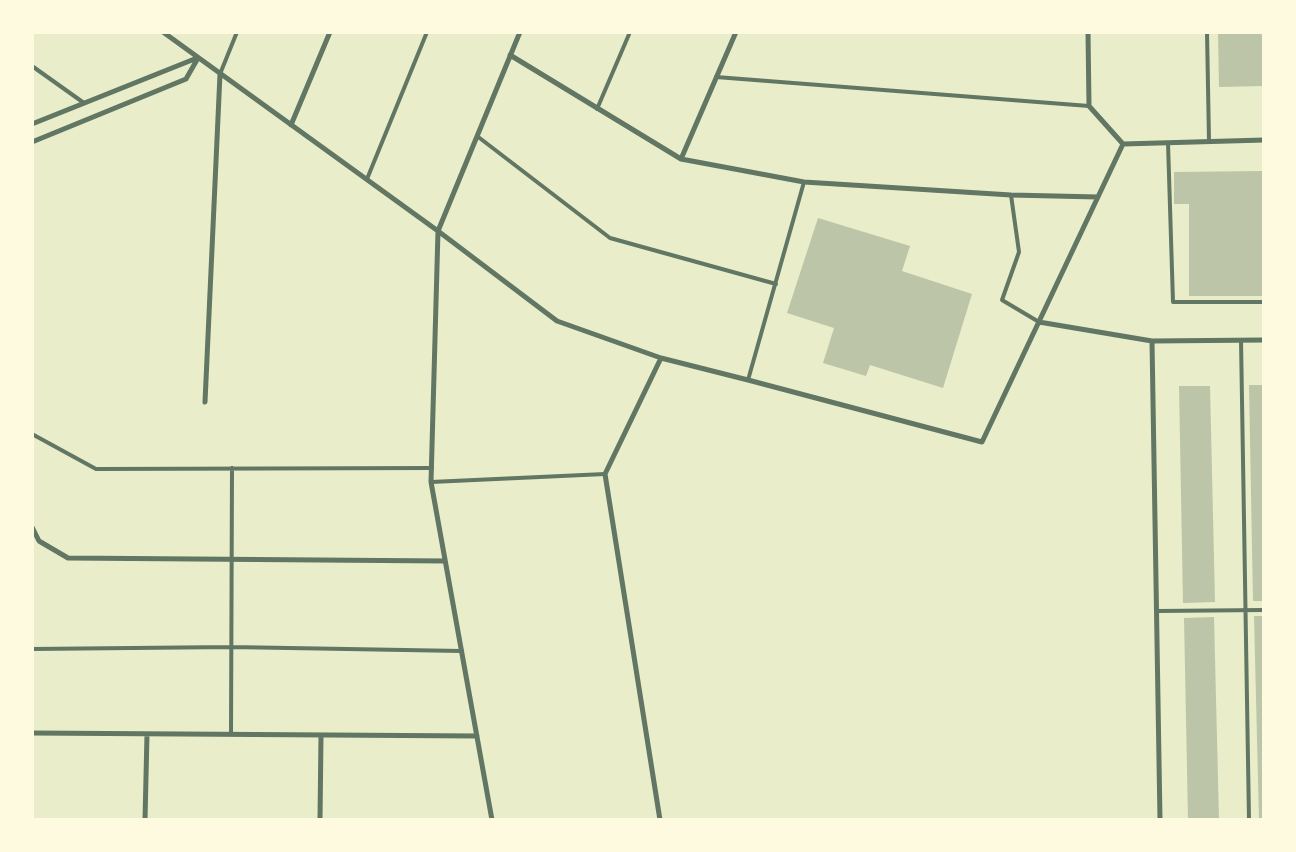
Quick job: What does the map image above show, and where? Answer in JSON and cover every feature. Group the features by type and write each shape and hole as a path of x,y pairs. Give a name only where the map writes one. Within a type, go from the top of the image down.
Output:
{"street":[{"path":"162,32 438,231 557,322 660,358 982,442 1123,144"},
{"path":"291,125 330,32"},
{"path":"492,820 431,482 438,231 520,32"},
{"path":"681,159 736,32"},
{"path":"1088,32 1089,106 1123,144 1264,140"},
{"path":"510,55 681,159 804,182 1011,195 1098,197"},
{"path":"32,124 198,58"},
{"path":"32,142 186,79 198,58"},
{"path":"205,402 220,74"},
{"path":"1039,322 1152,341 1264,340"},
{"path":"1152,341 1160,820"},
{"path":"660,358 604,474 660,820"},
{"path":"32,527 39,541 68,558 445,561"},
{"path":"32,733 477,736"},
{"path":"145,820 148,734"},
{"path":"320,820 321,735"}],"lane":[{"path":"220,74 237,32"},
{"path":"366,179 427,32"},
{"path":"597,109 630,32"},
{"path":"1207,32 1209,141"},
{"path":"32,66 84,103"},
{"path":"716,77 1089,106"},
{"path":"477,136 610,238 776,284"},
{"path":"1168,143 1173,302 1264,302"},
{"path":"748,380 804,182"},
{"path":"1011,195 1019,252 1002,300 1039,322"},
{"path":"1241,340 1249,820"},
{"path":"32,434 96,469 432,468"},
{"path":"231,734 232,468"},
{"path":"431,482 604,474"},
{"path":"1157,612 1264,610"},
{"path":"32,649 231,647 462,651"}],"building":[{"path":"1218,32 1264,32 1264,86 1219,87"},
{"path":"1264,171 1264,296 1189,296 1189,204 1174,204 1174,172"},
{"path":"818,218 910,246 902,271 972,294 943,388 870,365 866,376 823,363 834,328 787,313"},
{"path":"1249,385 1264,385 1264,601 1253,601"},
{"path":"1179,386 1210,386 1215,602 1183,603"},
{"path":"1254,616 1264,616 1264,820 1259,820"},
{"path":"1214,617 1219,820 1188,820 1184,618"}]}
